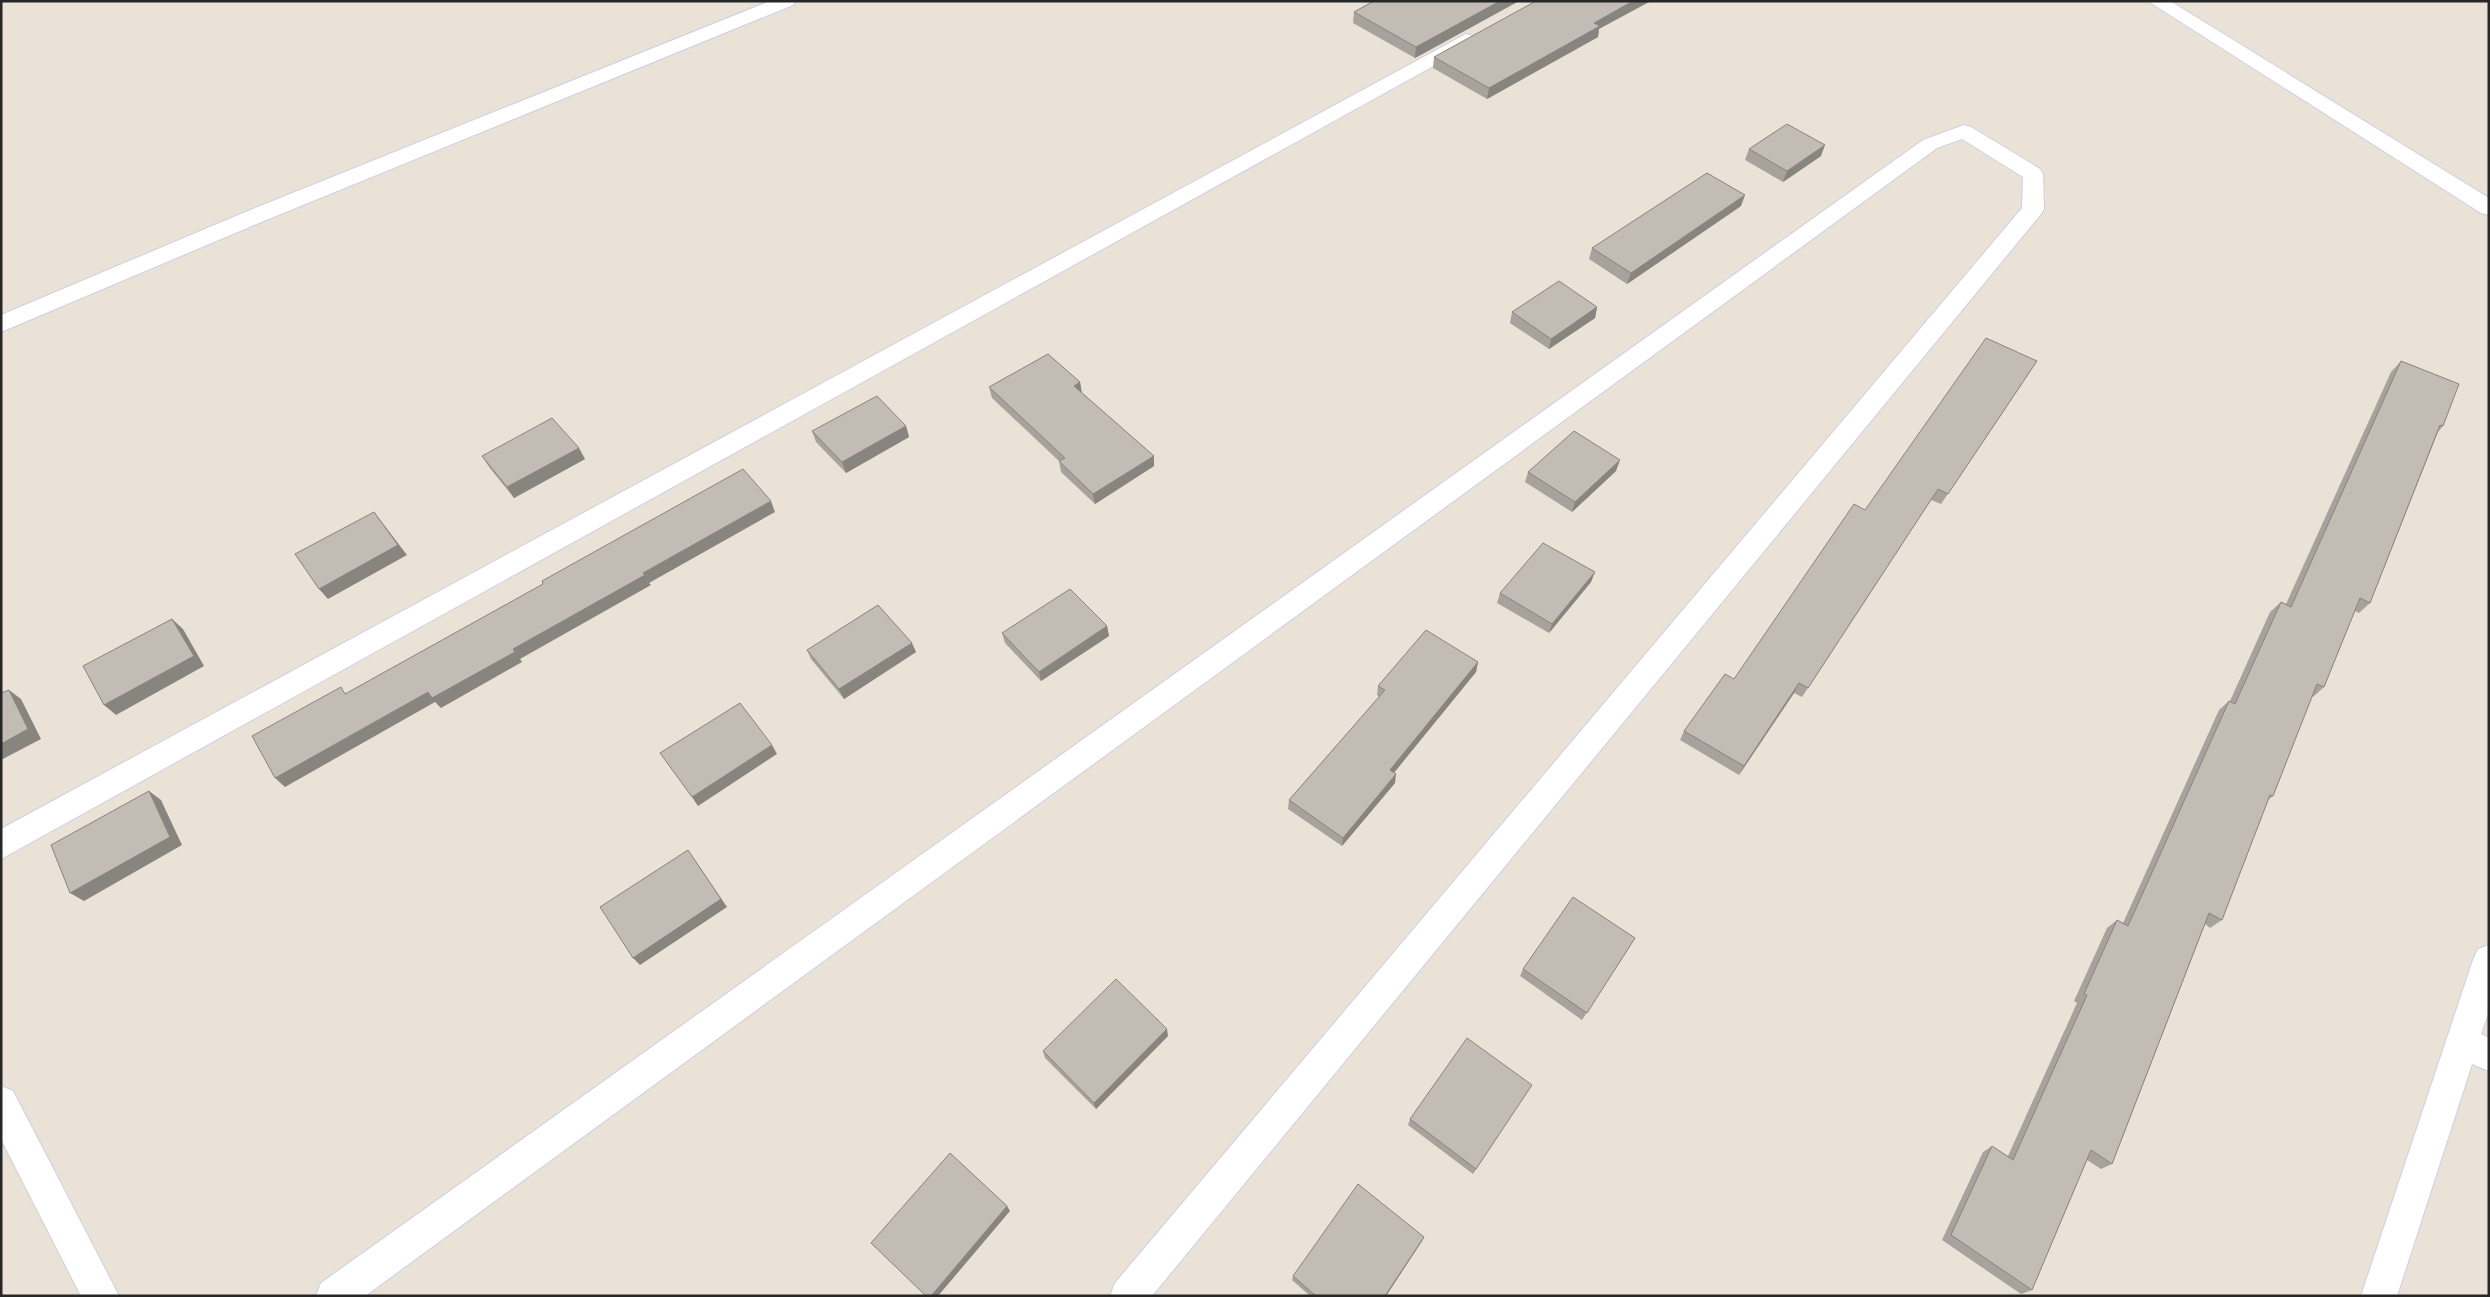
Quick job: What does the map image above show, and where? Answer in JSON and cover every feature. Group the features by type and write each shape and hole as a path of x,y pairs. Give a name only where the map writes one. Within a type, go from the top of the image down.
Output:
{"street":[{"path":"1,324 251,218 616,72 787,1"},
{"path":"2157,1 2489,208"},
{"path":"1,845 1485,30"},
{"path":"334,1296 1930,144 1964,131 2032,174 2033,209 1128,1296"},
{"path":"2379,1296 2476,1049 2489,960"},
{"path":"1,1103 101,1296"}],"building":[{"path":"1374,1 1500,1 1416,47 1354,12"},
{"path":"1536,1 1633,1 1594,23 1600,26 1489,88 1434,57"},
{"path":"1787,124 1825,145 1787,171 1749,149"},
{"path":"1707,173 1745,195 1631,273 1592,248"},
{"path":"1559,281 1597,307 1551,339 1512,312"},
{"path":"1986,338 2037,361 1948,494 1938,489 1808,688 1799,683 1744,766 1684,731 1725,674 1734,679 1854,504 1865,510"},
{"path":"1048,354 1080,382 1074,386 1154,456 1093,494 1059,461 1065,458 989,387"},
{"path":"2401,361 2459,384 2443,426 2440,425 2370,603 2360,598 2324,687 2317,684 2273,796 2270,795 2222,920 2209,913 2112,1164 2091,1150 2032,1290 1951,1235 1992,1146 2013,1160 2087,995 2084,994 2117,920 2128,926 2229,701 2235,704 2281,602 2291,607"},
{"path":"877,396 906,426 842,462 812,431"},
{"path":"552,418 579,448 507,487 482,456"},
{"path":"1574,431 1620,460 1575,502 1528,472"},
{"path":"743,469 771,501 513,649 515,652 432,698 428,692 275,778 252,736 341,687 345,694 543,584 542,581"},
{"path":"374,512 398,545 319,589 295,554"},
{"path":"1543,543 1595,572 1552,624 1500,593"},
{"path":"1070,589 1107,626 1039,672 1002,633"},
{"path":"878,605 912,643 839,689 807,650"},
{"path":"172,619 194,656 104,705 83,666"},
{"path":"1426,630 1478,662 1390,770 1396,774 1343,838 1289,800 1385,690 1378,686"},
{"path":"9,690 28,729 1,744 1,693"},
{"path":"740,703 772,745 692,797 660,753"},
{"path":"149,791 170,837 70,893 51,845"},
{"path":"688,850 721,899 633,958 600,907"},
{"path":"1573,897 1635,938 1587,1013 1523,969"},
{"path":"1116,979 1167,1029 1094,1103 1043,1051"},
{"path":"1467,1038 1532,1085 1476,1169 1410,1119"},
{"path":"950,1153 1007,1206 931,1296 926,1296 871,1243"},
{"path":"1358,1184 1424,1237 1385,1296 1316,1296 1293,1276"}]}
